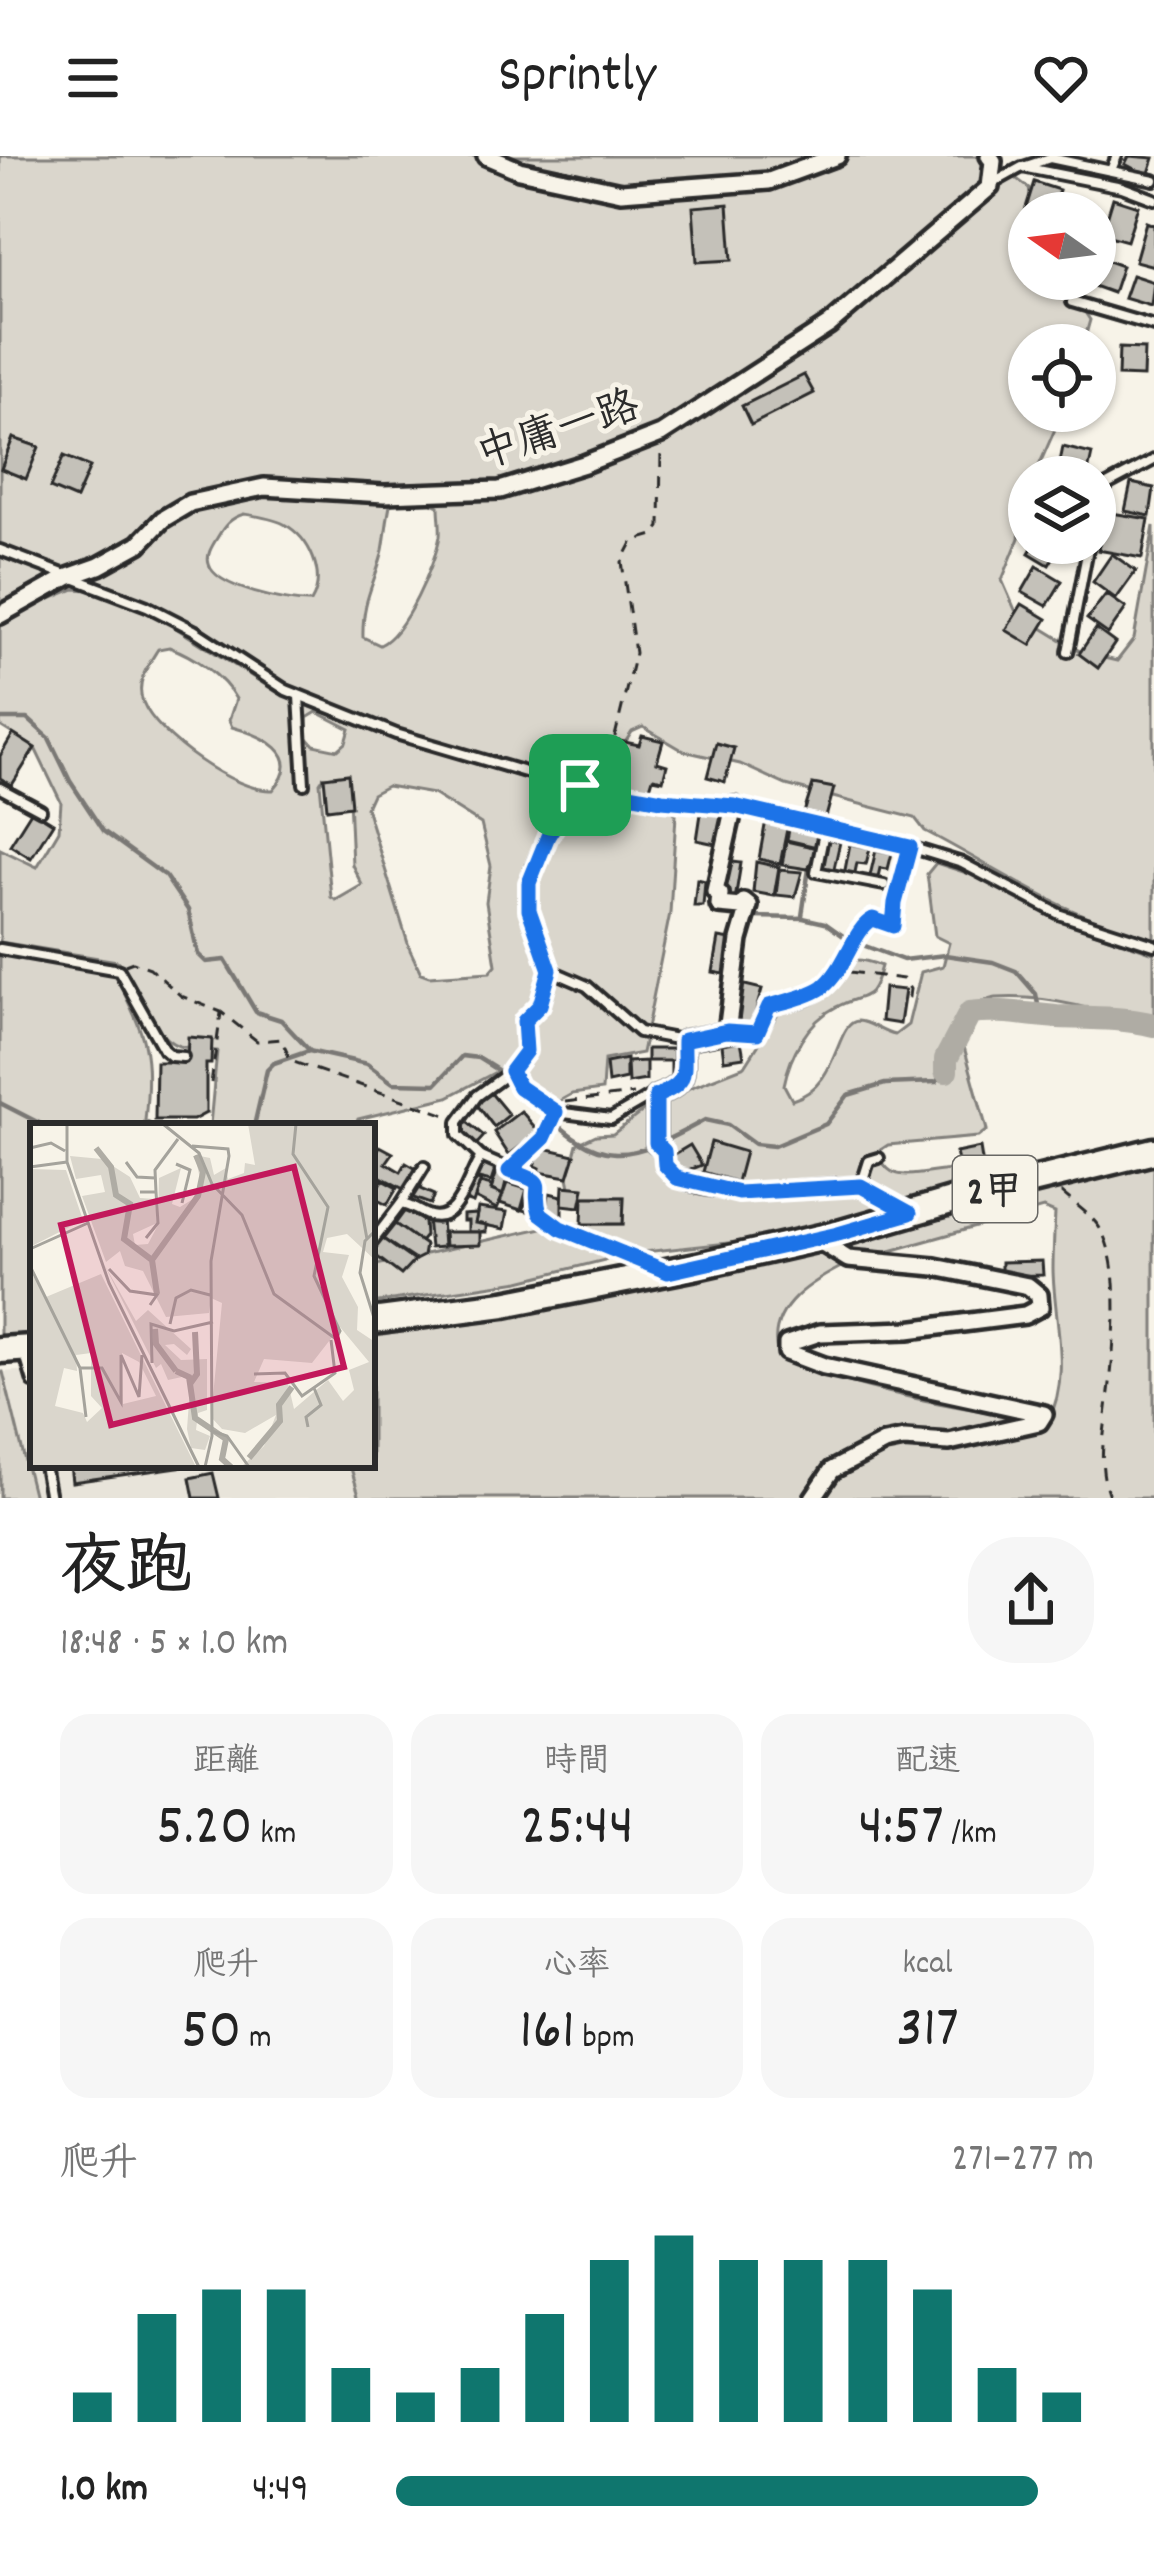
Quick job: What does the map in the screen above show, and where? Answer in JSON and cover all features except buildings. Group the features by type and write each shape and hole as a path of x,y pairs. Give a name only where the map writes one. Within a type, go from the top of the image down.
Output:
{"main road":[{"name":"2甲","path":"375,1321 504,1304 668,1272 1154,1151"}],"street":[{"path":"485,156 519,170 621,192 769,181 837,156"},
{"path":"990,188 991,159"},
{"name":"中庸一路","path":"0,615 139,544 164,519 190,503 264,487 447,494 500,490 661,434 829,325 990,188"},
{"path":"660,1147 656,1096 678,1088 683,1080 684,1040 727,1031 739,940 749,906 744,902 741,907 719,905 720,894 715,892 734,806"},
{"path":"813,1498 832,1470 884,1443 904,1439 949,1442 1039,1422 1044,1414 824,1366 787,1352 792,1340 805,1336 908,1330 1025,1315 1040,1307 1039,1295 1028,1286 935,1267 848,1259 827,1236"}],"lane":[{"path":"1112,170 1117,156"},
{"path":"990,188 1001,175 1051,157 1154,180"},
{"path":"1022,167 1122,187 1154,199"},
{"path":"1072,302 1154,326"},
{"path":"1116,480 1154,460"},
{"path":"0,550 146,606 299,695 396,734 559,782 662,800 734,806 910,847 962,862 1061,915 1154,945"},
{"path":"1068,652 1085,564"},
{"path":"299,695 304,784"},
{"path":"580,785 548,836 529,883 529,910 550,970 587,986 638,1032 684,1040"},
{"path":"0,788 41,809"},
{"path":"825,827 816,872 884,885"},
{"path":"0,949 119,970 164,1050 183,1057"},
{"path":"727,1031 757,1033 769,1006 821,988 845,964"},
{"path":"540,1213 536,1180 482,1157 458,1135 458,1122 477,1096 511,1071 519,1087 554,1116 611,1119 654,1094 678,1088"},
{"path":"660,1147 665,1165 677,1178 739,1193 861,1186 910,1213"},
{"path":"400,1204 429,1216 450,1213 482,1157"},
{"path":"861,1186 869,1161 879,1158"},
{"path":"375,1238 424,1167"},
{"path":"560,1228 668,1272"},
{"path":"45,1468 50,1498"}],"path":[{"path":"602,788 634,652 622,562 633,542 655,535 660,527 661,434"},
{"path":"908,1004 908,982 858,971 842,973 868,920 893,926 910,847"},
{"path":"119,970 133,962 141,964 181,996 221,1012 257,1041 281,1039 290,1058 442,1110 458,1122"},
{"path":"511,1071 526,1051 524,1021 540,1005 550,970"},
{"path":"212,1083 221,1012"},
{"path":"586,1099 654,1094"},
{"path":"509,1171 544,1138 554,1116"},
{"path":"1058,1190 1099,1225 1113,1266 1101,1443 1102,1478 1110,1498"}],"shaded area":[{"path":"0,156 986,156 1030,192 1008,192 1008,300 1077,300 1090,320 1089,324 1008,324 1008,432 1054,432 1043,456 1008,456 1008,564 1002,580 1016,612 1083,653 1117,661 1134,639 1154,526 1154,938 1091,918 1036,892 925,831 915,818 786,785 740,764 684,751 643,727 632,732 598,783 560,778 398,730 288,687 162,611 84,576 0,610","holes":["391,501 428,501 439,506 440,536 432,563 409,613 380,645 363,637 363,623","244,514 293,530 308,548 317,580 311,602 254,592 214,573 209,554 228,523"]},
{"path":"74,589 90,590 146,609 278,693 388,737 550,786 672,809 676,815 670,913 642,1053 604,1060 602,1090 572,1094 554,1104 523,1090 521,1071 505,1067 448,1097 356,1123 210,1123 217,1051 168,1040 117,961 0,942 0,849 37,867 59,830 61,802 35,748 0,726 0,620","holes":["169,647 216,675 230,691 236,699 229,720 232,727 267,741 283,756 282,777 273,790 239,782 199,760 151,716 143,702 144,674 158,649","317,712 350,729 338,750 314,745 307,737 307,718","348,775 352,865 362,885 336,900 331,897 320,783 324,777","387,786 433,794 481,824 491,866 486,902 496,965 490,972 421,973 366,807 372,794"]},
{"path":"936,863 985,879 1051,917 1154,953 1154,1030 1096,1010 1016,997 992,999 961,1013 961,1036 987,1130 978,1137 888,1145 879,1151 883,1163 899,1174 956,1170 959,1185 892,1210 747,1241 625,1254 558,1225 623,1224 624,1197 583,1197 583,1188 570,1187 577,1144 613,1134 656,1101 745,1066 780,1011 815,1003 851,961 881,966 874,986 866,995 826,1013 808,1030 784,1085 792,1100 819,1082 851,1024 863,1022 895,1035 908,1025 921,972 943,966 949,943 935,936 927,874"},
{"path":"0,954 115,974 144,1044 145,1121 149,1123 30,1123 30,1341 0,1342"},
{"path":"1154,1165 1154,1498 360,1498 351,1468 375,1468 375,1336 639,1289 1090,1176","holes":["1043,1208 1055,1213 1053,1270 1060,1367 1048,1421 872,1388 778,1355 776,1338 786,1309 809,1286 851,1262"]},
{"path":"546,1227 603,1253 605,1260 520,1281 375,1303 375,1265"},
{"path":"30,1370 30,1468 351,1468 360,1498 34,1498 3,1372"},
{"path":"3,1372 34,1498 0,1498"}],"waterway":[{"path":"0,719 28,719 49,738 103,831 165,876 188,910 198,954 206,962 225,960 256,1012 281,1020 309,1050"},
{"path":"802,916 809,868"},
{"path":"717,914 741,916"},
{"path":"752,917 825,923 849,940 903,960 945,955 993,962 1016,971 1036,994 1040,1015"},
{"path":"946,1071 946,1059 970,1013 1106,1018 1154,1025"},
{"path":"255,1123 267,1070 309,1051 367,1064 393,1083 436,1084 462,1056 478,1058 515,1081"},
{"path":"535,1102 558,1125 597,1150 635,1151 705,1120 728,1125 754,1144 774,1146 826,1124 848,1095 885,1084 936,1082 946,1071"},
{"path":"0,1103 39,1123"}],"route":[{"path":"580,785 662,800 734,806 910,847 893,926 873,919 863,924 845,964 821,988 769,1006 757,1033 727,1031 684,1040 683,1080 678,1088 656,1096 655,1137 664,1151 665,1165 677,1178 699,1186 739,1193 861,1186 910,1213 668,1272 560,1228 537,1210 540,1186 536,1180 509,1171 544,1138 556,1112 519,1087 511,1071 526,1051 524,1021 540,1005 550,970 527,898 536,860 580,785"}]}
